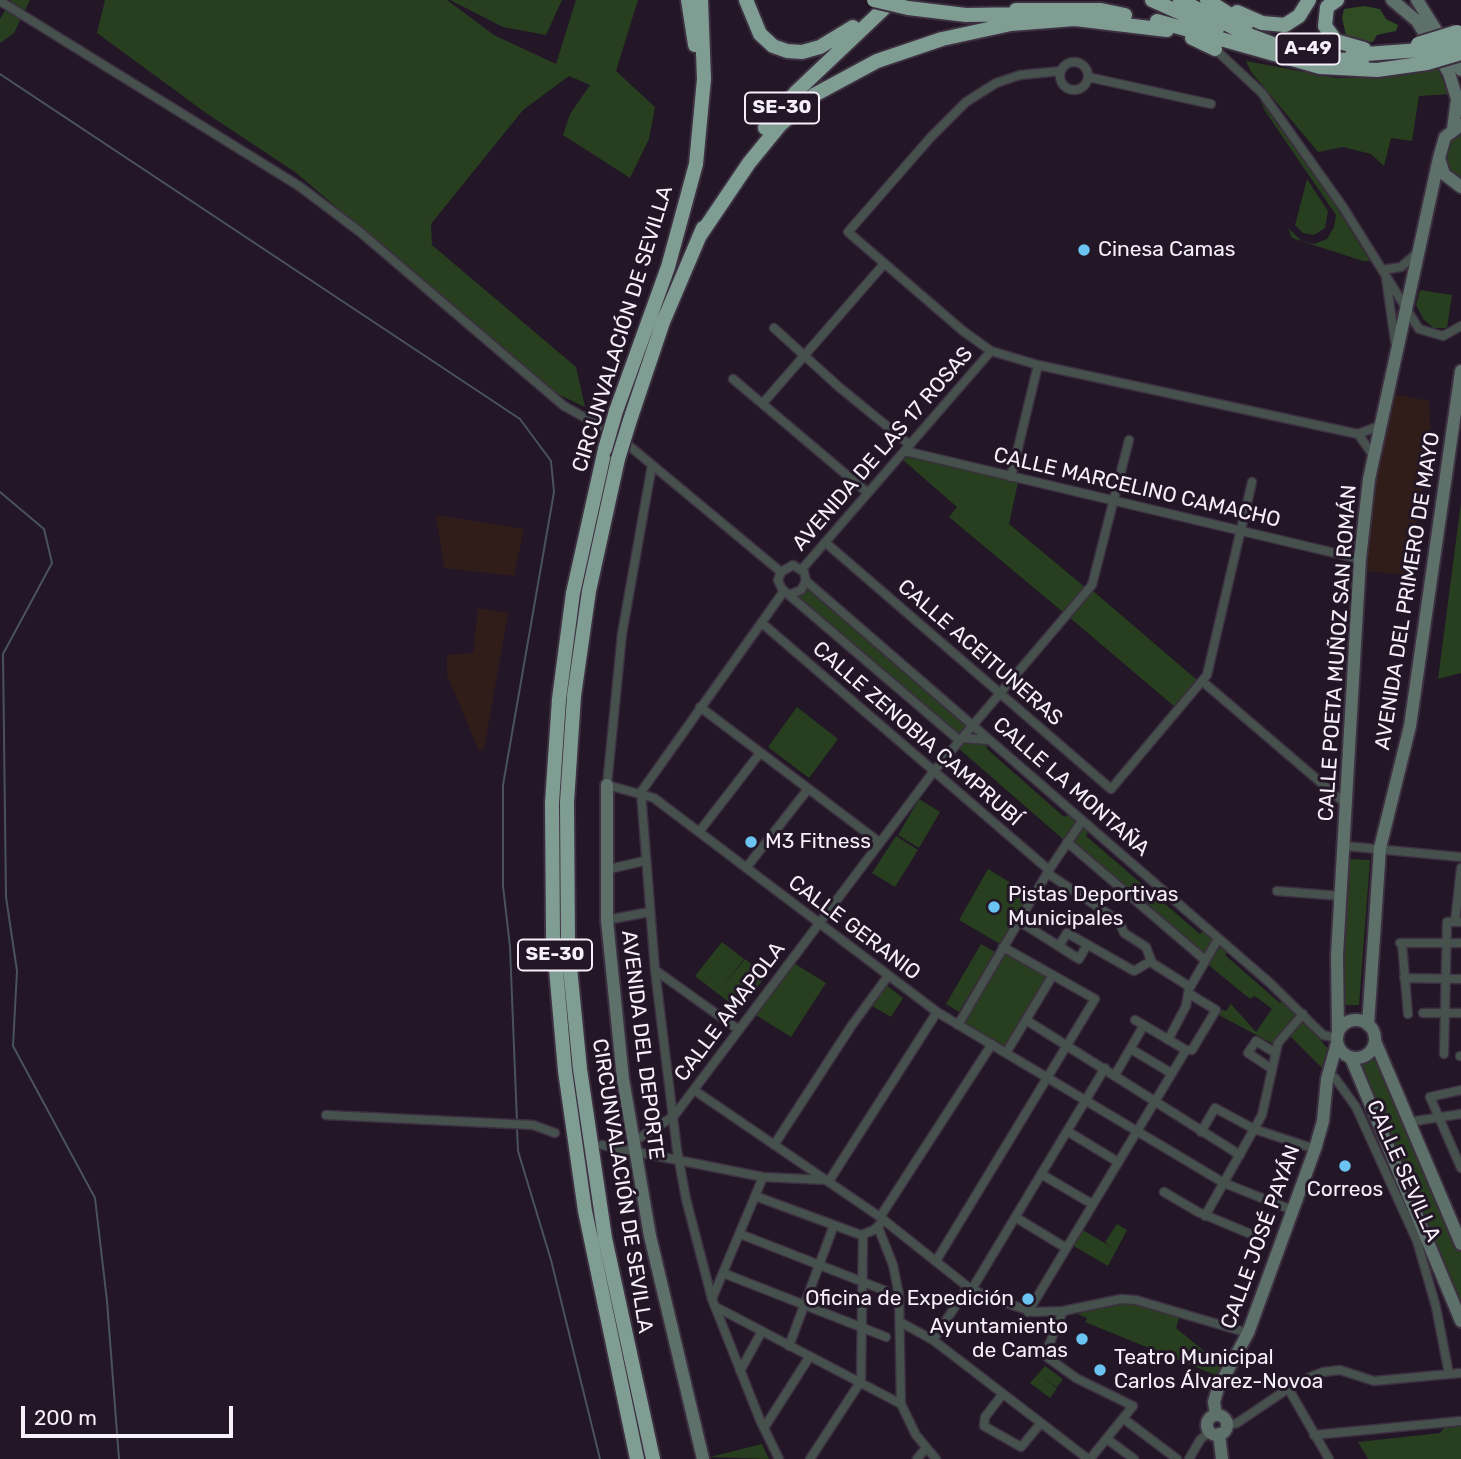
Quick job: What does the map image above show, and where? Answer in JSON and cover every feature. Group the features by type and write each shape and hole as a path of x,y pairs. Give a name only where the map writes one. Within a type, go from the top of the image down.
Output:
{"highway":[{"path":"688,0 698,79 688,199"},
{"name":"CIRCUNVALACIÓN DE SEVILLA","path":"637,1459 585,1211 565,1071 553,936 552,803 559,699 576,581 605,449 668,267 688,199 703,109 701,0"},
{"path":"668,267 688,220 704,148 710,72 706,0"},
{"path":"746,0 752,19 767,41 779,48 802,52 838,38 885,0"},
{"name":"A-49","path":"874,0 907,2 966,15 1067,13 1136,17 1320,67 1377,70 1460,35"},
{"name":"CIRCUNVALACIÓN DE SEVILLA","path":"653,1459 605,1238 580,1069 568,947 567,815 574,696 589,591 629,420 663,322 718,198 766,127 796,92 892,0"},
{"path":"1152,0 1233,36 1320,67"},
{"path":"1180,0 1244,33 1302,53 1358,61 1422,53"},
{"path":"1209,0 1262,23 1285,25 1300,16 1309,0"},
{"name":"A-49","path":"1209,0 1266,35 1311,50 1360,56 1461,53"},
{"path":"1337,0 1327,7 1323,19 1336,41 1361,49 1422,53"},
{"path":"848,42 907,2 962,8 1101,10 1136,17"},
{"path":"1067,13 1118,18 1167,30 1215,49"},
{"path":"699,237 749,163 780,125 814,95 877,61 956,35 1011,24 1075,19 1130,23 1167,30"}],"main road":[{"path":"1392,0 1417,21 1449,73 1457,99 1457,127"},
{"path":"1417,0 1461,69"},
{"name":"CALLE POETA MUÑOZ SAN ROMÁN","path":"1337,1037 1336,993 1360,559 1373,455 1442,141 1457,127"},
{"path":"1439,158 1444,174 1461,187"},
{"name":"AVENIDA DEL PRIMERO DE MAYO","path":"1368,1025 1380,848 1410,726 1461,371"},
{"name":"AVENIDA DEL DEPORTE","path":"607,785 607,920 616,1021 634,1148 656,1263 704,1459"},
{"path":"1461,1244 1368,1025 1351,1021 1337,1037 1348,1056 1461,1321"},
{"name":"CALLE JOSÉ PAYÁN","path":"1219,1430 1224,1418 1216,1416 1214,1402 1218,1388 1248,1333 1315,1149 1337,1037"},
{"path":"1329,1070 1348,1056 1364,1057 1375,1041"},
{"path":"1219,1430 1222,1459"}],"street":[{"path":"0,1 299,186 360,232 564,406 599,424 666,475 780,572"},
{"path":"1215,49 1262,93 1339,201 1419,329 1443,336 1461,326"},
{"path":"1075,62 1083,65 1088,77 1081,87 1073,89 1062,83 1061,71 1066,64 1075,62"},
{"path":"1061,71 1020,75 996,83 967,102 931,137 848,232 991,351 1038,365 1358,434 1379,426"},
{"path":"1088,77 1211,104"},
{"path":"1384,273 1401,267 1418,251"},
{"path":"763,403 884,264"},
{"path":"1384,273 1394,318 1396,353"},
{"name":"CALLE MARCELINO CAMACHO","path":"774,328 908,448 1011,477 1360,559"},
{"name":"AVENIDA DE LAS 17 ROSAS","path":"802,569 991,351"},
{"path":"1011,477 1038,365"},
{"path":"733,379 868,494"},
{"path":"1358,434 1373,455"},
{"name":"CALLE AMAPOLA","path":"634,1148 674,1116 934,771 1094,583 1129,440"},
{"name":"AVENIDA DEL DEPORTE","path":"607,785 622,634 652,465"},
{"path":"1252,482 1209,668 1202,681 1347,805"},
{"name":"CALLE ACEITUNERAS","path":"826,543 1111,789 1202,681"},
{"path":"779,1459 740,1371 714,1303 679,1163 649,912 641,792 700,707 788,592 801,590 806,582 802,569 793,565 780,572"},
{"path":"780,572 779,584 961,740 992,741"},
{"name":"CALLE LA MONTAÑA","path":"806,582 974,725 1303,1014 1323,1035 1337,1037"},
{"name":"CALLE ZENOBIA CAMPRUBÍ","path":"763,624 1048,871 1119,921 1124,933 1146,947 1151,961 1216,1010 1192,1050 1186,1050"},
{"path":"700,707 879,842"},
{"path":"699,832 760,753"},
{"name":"CALLE GERANIO","path":"607,785 641,792 654,798 937,1012 1224,1183 1292,1210"},
{"path":"746,869 808,789"},
{"path":"958,1025 1048,871 1082,821"},
{"path":"1067,842 1205,960"},
{"path":"1345,846 1461,857"},
{"path":"605,870 644,861"},
{"path":"1444,1054 1446,943 1454,922 1461,868"},
{"path":"1277,891 1341,896"},
{"path":"607,920 649,912"},
{"path":"1019,920 1079,958 1087,945"},
{"path":"1059,946 1067,933 1134,971 1151,961"},
{"path":"1168,1040 1184,1009 1189,990 1218,939"},
{"path":"1408,1014 1401,943 1461,943"},
{"path":"936,1261 1095,999 1003,947"},
{"path":"655,970 739,1030"},
{"path":"1006,1053 1053,975"},
{"path":"774,1145 852,1025 888,976"},
{"path":"1404,978 1461,979"},
{"path":"827,1180 937,1012"},
{"path":"1423,1013 1461,1013"},
{"path":"1205,1216 1266,1103 1274,1052 1303,1014"},
{"path":"1026,1020 1240,1155"},
{"path":"1028,1312 1186,1050 1135,1020"},
{"path":"1115,1075 1144,1025"},
{"path":"1272,1069 1248,1053 1256,1041 1274,1052"},
{"path":"863,1236 878,1227 992,1045"},
{"path":"1131,1049 1171,1073"},
{"path":"933,1340 1015,1217 1105,1068"},
{"name":"CALLE SEVILLA","path":"1329,1070 1356,1107 1418,1241 1436,1307 1449,1374"},
{"path":"694,1090 882,1218 970,1288 1028,1312 1063,1311 1129,1299 1248,1333"},
{"path":"1461,1090 1430,1097 1461,1168"},
{"path":"1201,1132 1215,1108 1254,1129 1315,1149"},
{"path":"1409,1122 1461,1114"},
{"path":"326,1115 533,1125 555,1133"},
{"path":"1067,1131 1118,1162"},
{"path":"602,1145 634,1148 679,1163 763,1177 827,1180"},
{"path":"805,1179 810,1168"},
{"path":"1041,1174 1092,1204"},
{"path":"714,1303 723,1273 763,1177"},
{"path":"1164,1192 1205,1216 1253,1235"},
{"path":"755,1196 863,1236"},
{"path":"1015,1217 1066,1248"},
{"path":"789,1346 834,1225"},
{"path":"878,1227 896,1277 900,1322 901,1404 925,1448 936,1459"},
{"path":"740,1234 886,1291"},
{"path":"823,1459 812,1456 861,1381 863,1236"},
{"path":"723,1273 886,1337"},
{"path":"714,1303 762,1332 901,1404"},
{"path":"900,1322 933,1340 1089,1459 1124,1419 1132,1408 1132,1403 1076,1378 1047,1357 1046,1352 1063,1311"},
{"path":"740,1371 762,1332"},
{"path":"764,1428 810,1356"},
{"path":"1189,1459 1200,1440 1237,1423 1288,1388 1316,1374 1332,1370 1374,1381 1461,1373"},
{"path":"1288,1388 1329,1459"},
{"path":"1002,1395 985,1417 984,1426 1021,1447 1041,1423"},
{"path":"1124,1419 1177,1459"},
{"path":"1314,1435 1461,1421"},
{"path":"1107,1439 1134,1459"},
{"path":"917,1459 925,1448"}],"shaded area":[{"path":"1393,394 1429,401 1431,437 1408,575 1365,571 1372,493"},
{"path":"436,515 524,529 514,576 444,568"},
{"path":"478,608 508,613 484,750 479,751 447,675 447,655 473,653"}],"green space":[{"path":"11,0 30,0 14,33 0,43 0,19"},
{"path":"105,0 447,0 494,35 556,64 576,0 638,0 616,71 655,107 649,139 630,178 563,135 570,114 590,85 569,76 523,110 431,224 432,245 576,367 585,407 555,393 295,172 206,113 97,33"},
{"path":"450,0 562,0 546,35 503,27"},
{"path":"1364,6 1380,9 1386,19 1398,25 1396,31 1377,35 1373,42 1347,40 1342,18 1344,9"},
{"path":"1246,61 1336,78 1374,78 1437,68 1450,94 1419,96 1412,141 1391,138 1384,166 1371,154 1343,147 1318,152 1251,72"},
{"path":"1260,100 1333,201 1370,261 1363,261 1292,238 1288,228 1302,241 1314,244 1327,239 1334,227 1336,215"},
{"path":"1461,131 1461,182 1445,166 1446,145"},
{"path":"1307,179 1328,211 1325,228 1314,235 1303,233 1295,225"},
{"path":"1420,290 1452,295 1447,328 1434,328 1424,320 1416,305"},
{"path":"908,456 1018,482 1009,524 1086,588 1064,613 949,517 957,507 903,460"},
{"path":"1461,502 1461,673 1438,679"},
{"path":"809,586 971,725 959,738 796,597 804,594"},
{"path":"1092,590 1197,680 1175,707 1069,617"},
{"path":"797,707 838,739 809,778 768,747"},
{"path":"976,740 989,744 986,748 1064,817 1069,814 1078,823 1065,841 957,747 961,742"},
{"path":"919,799 940,812 919,848 898,835"},
{"path":"1082,826 1089,830 1086,836 1200,934 1204,930 1214,939 1205,958 1068,842"},
{"path":"896,836 918,850 895,887 872,873"},
{"path":"1350,859 1370,860 1359,1005 1341,1005"},
{"name":"Pistas Deportivas Municipales","path":"988,869 1029,894 1000,944 959,920"},
{"path":"722,942 744,959 719,991 745,959 766,976 739,1010 695,976"},
{"path":"981,944 995,952 959,1012 946,1004"},
{"path":"1223,946 1228,951 1225,955 1280,1003 1284,999 1297,1014 1275,1045 1217,1014 1220,1009 1226,1011 1231,1004 1256,1032 1272,1009 1255,996 1250,999 1206,963 1218,947"},
{"path":"1006,952 1047,977 1005,1048 964,1023"},
{"path":"792,962 826,983 791,1037 754,1014"},
{"path":"886,985 903,998 891,1017 872,1006"},
{"path":"1303,1019 1327,1048 1325,1071 1289,1035"},
{"path":"1376,1058 1461,1252 1461,1306 1357,1065"},
{"path":"1117,1224 1127,1230 1108,1266 1072,1245 1081,1229 1113,1248 1105,1242"},
{"path":"1113,1303 1135,1303 1180,1315 1176,1328 1225,1368 1220,1377 1085,1322 1087,1318 1077,1314"},
{"path":"1045,1366 1063,1379 1057,1387 1042,1377 1057,1388 1050,1398 1030,1383"},
{"path":"1461,1426 1461,1459 1368,1459 1358,1442 1440,1433 1444,1428"},
{"path":"762,1444 769,1459 710,1457"}],"waterway":[{"path":"0,74 520,419 551,461 554,492 503,785 503,886 510,947 517,1122"},
{"path":"0,492 44,529 52,563 3,654 6,897 17,971 13,1046 95,1198 107,1301 119,1459"},
{"path":"517,1128 518,1151 551,1260 600,1459"}],"place":[{"name":"Cinesa Camas","path":"1084,250"},
{"name":"M3 Fitness","path":"751,842"},
{"name":"Pistas Deportivas Municipales","path":"994,907"},
{"name":"Correos","path":"1345,1166"},
{"name":"Oficina de Expedición","path":"1028,1299"},
{"name":"Ayuntamiento de Camas","path":"1082,1339"},
{"name":"Teatro Municipal Carlos Álvarez-Novoa","path":"1100,1370"}]}
